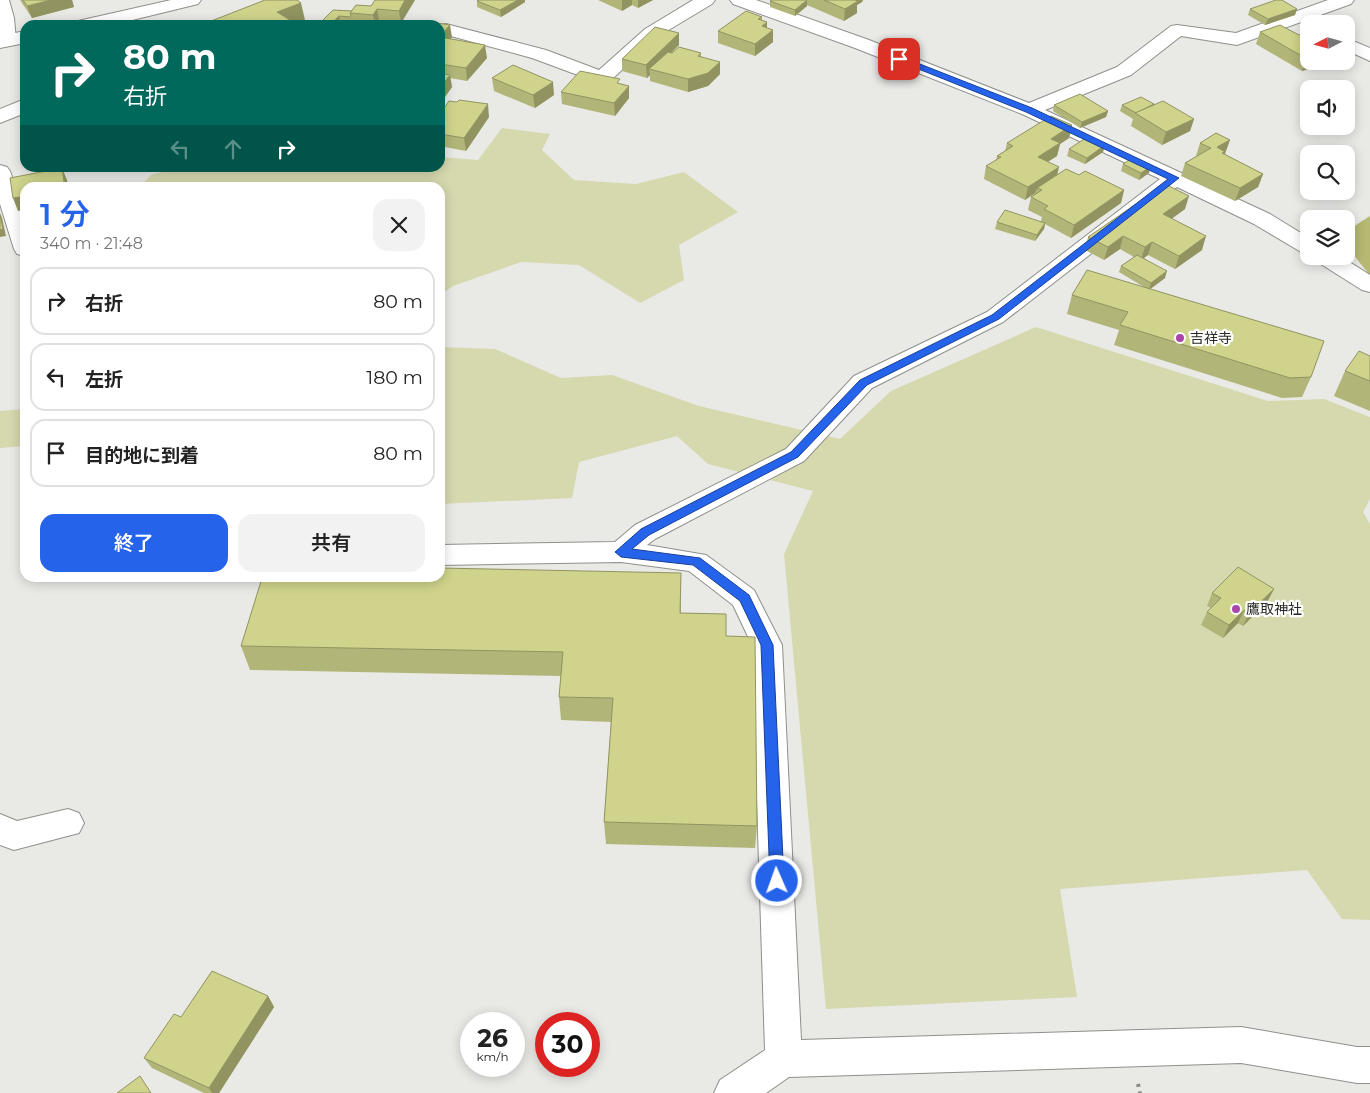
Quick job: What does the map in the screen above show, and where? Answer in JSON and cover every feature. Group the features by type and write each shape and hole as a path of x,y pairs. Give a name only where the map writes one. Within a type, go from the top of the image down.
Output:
{"street":[{"path":"0,0 5,18 3,41 20,38"},
{"path":"130,20 192,0"},
{"path":"445,29 539,54 602,78 651,33 706,0"},
{"path":"739,0 862,44 1029,110 1262,220 1300,242"},
{"path":"1316,15 1345,0"},
{"path":"1029,110 1124,71 1177,30 1237,39 1300,22"},
{"path":"1355,48 1370,55"},
{"path":"0,117 20,107"},
{"path":"0,172 20,233"},
{"path":"621,552 645,532 795,455 863,382 995,317 1174,178"},
{"path":"1338,265 1370,285"},
{"path":"445,555 621,552 696,562 744,598 767,645 784,1059"},
{"path":"0,828 14,836 68,823"},
{"path":"733,1093 784,1059 1240,1045 1357,1065 1370,1065"}],"shaded area":[{"path":"502,128 550,134 542,150 574,180 636,184 684,172 738,212 679,245 684,280 640,303 579,265 521,262 453,286 445,292 445,182 144,182 151,175 161,172 445,172 445,157 478,160"},
{"path":"1370,216 1370,275 1355,256 1355,226"},
{"path":"1036,327 1268,401 1324,399 1370,417 1370,499 1363,512 1370,524 1370,920 1342,919 1307,870 1060,889 1077,997 826,1009 784,554 813,491 708,464 677,436 579,462 572,498 445,504 445,347 495,349 561,378 612,375 699,406 840,439 891,391"},
{"path":"20,409 20,446 0,448 0,411"}],"building":[{"path":"23,0 51,0 27,6"},
{"path":"265,0 297,0 301,3 277,12 290,20 214,20"},
{"path":"375,0 405,0 399,11 377,9 373,15 350,13 356,5 371,6"},
{"path":"478,0 518,0 500,10"},
{"path":"771,0 807,0 795,10"},
{"path":"824,0 855,0 858,1 845,9"},
{"path":"1276,0 1282,0 1297,9 1268,19 1250,9"},
{"path":"333,10 352,11 350,17 339,16 335,20 323,20"},
{"path":"746,11 762,17 758,19 767,22 762,26 773,30 755,44 718,31"},
{"path":"445,24 450,25 445,30"},
{"path":"1280,25 1300,35 1300,55 1260,32"},
{"path":"655,27 679,33 646,65 622,59"},
{"path":"445,38 485,45 466,68 445,65"},
{"path":"679,47 701,53 698,56 720,62 708,73 688,79 649,69 668,52 672,53"},
{"path":"513,65 553,82 533,95 492,78"},
{"path":"580,71 620,79 617,83 629,86 614,103 561,92"},
{"path":"445,74 450,75 445,82"},
{"path":"1080,94 1108,111 1082,122 1054,105"},
{"path":"1141,97 1154,104 1136,113 1122,105"},
{"path":"459,100 488,104 464,138 445,135 445,107 449,101 457,102"},
{"path":"1163,101 1194,119 1166,132 1135,113"},
{"path":"1051,116 1072,125 1051,139 1060,143 1038,157 1059,167 1028,187 986,166 1001,157 997,156 1013,146 1007,143"},
{"path":"1216,133 1230,140 1217,147 1225,152 1222,153 1263,174 1240,188 1185,163 1211,148 1200,143"},
{"path":"1087,137 1105,145 1087,158 1069,149"},
{"path":"1132,158 1150,167 1141,173 1123,164"},
{"path":"1066,169 1079,175 1085,171 1124,190 1074,225 1044,209 1048,206 1031,197 1042,190 1037,188"},
{"path":"41,172 63,172 64,182 20,182 20,197 13,198 10,178"},
{"path":"1165,184 1189,196 1163,214 1206,236 1179,256 1152,242 1145,247 1123,236 1108,247 1088,237"},
{"path":"1005,210 1045,223 1037,235 997,222"},
{"path":"0,215 3,229 0,230"},
{"path":"1137,255 1167,271 1151,283 1121,266"},
{"path":"1087,270 1324,341 1311,377 1290,378 1120,325 1128,312 1072,295"},
{"path":"1359,351 1370,356 1370,381 1345,371"},
{"name":"鷹取神社","path":"1238,567 1274,589 1249,613 1244,610 1229,625 1207,612 1221,598 1212,593"},
{"path":"445,568 681,573 680,613 726,614 726,636 755,637 757,826 604,822 613,698 559,697 563,652 241,646 261,582 445,582"},
{"path":"212,971 268,996 209,1088 144,1058 174,1014 181,1017"},
{"path":"140,1076 151,1093 117,1093"}],"place":[{"name":"吉祥寺","path":"1180,338"},
{"name":"鷹取神社","path":"1236,609"}],"route":[{"path":"777,881 767,645 744,598 696,562 621,552 645,532 795,455 863,382 995,317 1174,178 1029,110 899,59"}]}
